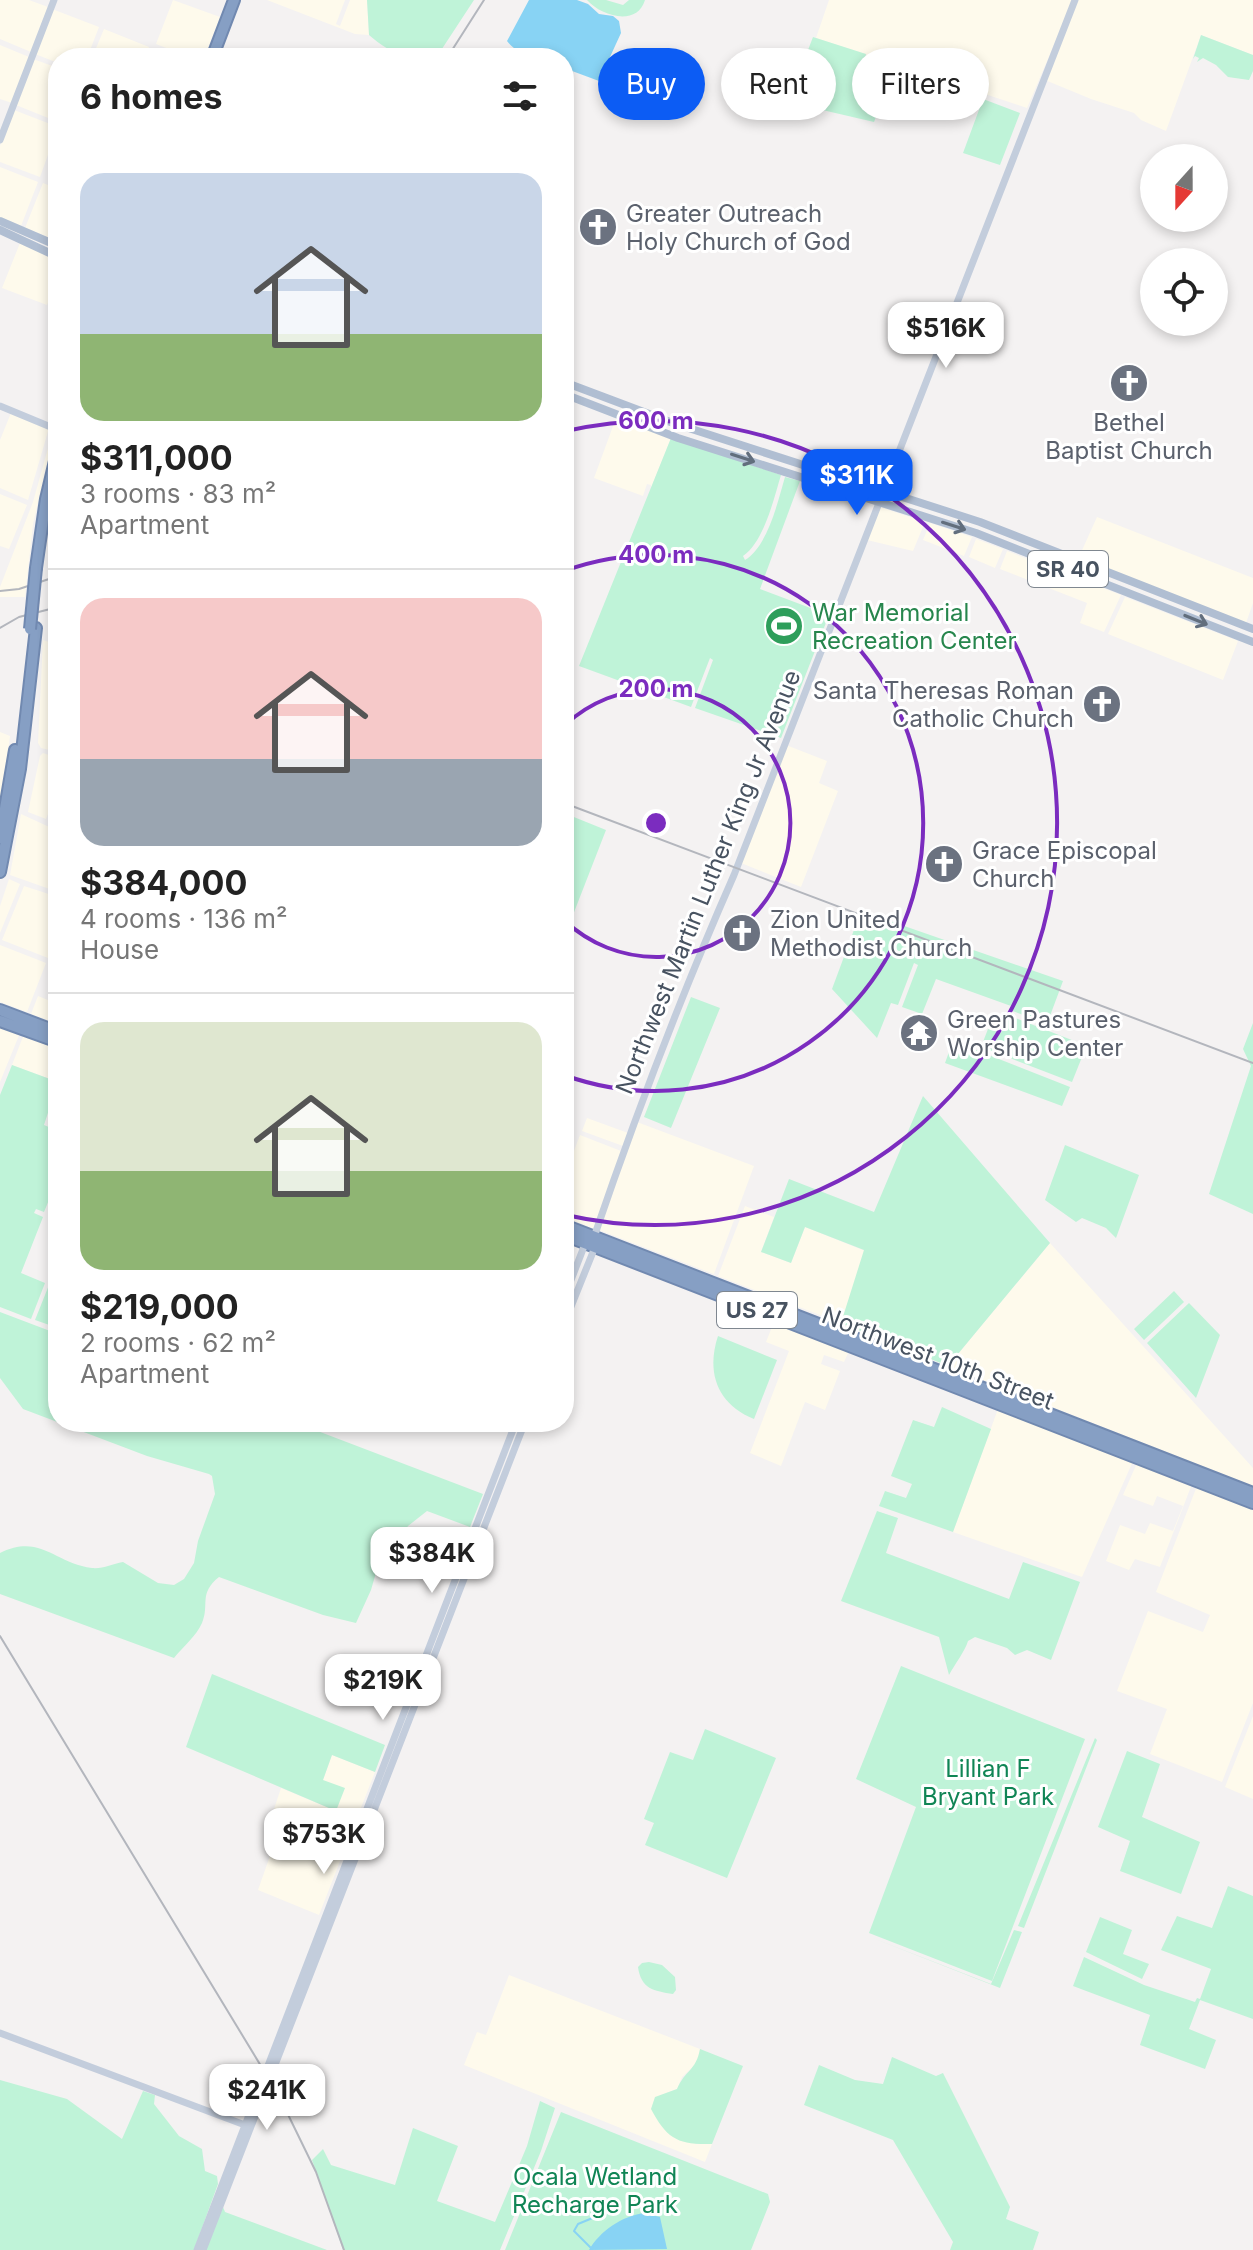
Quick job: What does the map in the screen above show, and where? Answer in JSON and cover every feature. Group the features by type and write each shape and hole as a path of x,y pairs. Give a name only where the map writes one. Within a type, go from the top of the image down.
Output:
{"highway":[{"path":"216,48 234,0"},
{"path":"0,872 17,784 48,490"},
{"path":"39,568 48,518"},
{"path":"0,838 33,628"},
{"path":"0,1010 48,1028"},
{"path":"0,1021 48,1038"},
{"name":"Northwest 10th Street","path":"574,1231 592,1243"},
{"name":"Northwest 10th Street","path":"574,1238 1051,1414 1253,1493"},
{"name":"Northwest 10th Street","path":"833,1334 1253,1503"},
{"path":"1035,1417 1051,1414"}],"main road":[{"path":"0,140 54,0"},
{"name":"Northwest Martin Luther King Jr Avenue","path":"574,1295 624,1149 684,991 734,875 1075,0"},
{"path":"0,221 48,251"},
{"path":"0,230 48,242"},
{"name":"SR 40","path":"574,386 673,423 1012,534 1251,629"},
{"path":"574,396 605,406 619,403"},
{"name":"SR 40","path":"574,397 678,438 986,537 1253,642"},
{"path":"0,406 48,426"},
{"path":"615,414 628,411 673,423"},
{"path":"1229,633 1251,629"},
{"path":"1242,638 1251,629"},
{"name":"Northwest Martin Luther King Jr Avenue","path":"574,1278 592,1243"},
{"path":"326,1925 512,1432"},
{"path":"197,2250 521,1432"},
{"path":"0,2033 248,2126"},
{"path":"203,2250 248,2126"}],"shaded area":[{"path":"0,0 29,0 48,7 31,52 0,39"},
{"path":"173,0 220,17 208,48 166,48 156,44"},
{"path":"267,0 345,0 336,24 340,26 350,0 367,0 369,35 355,34"},
{"path":"829,0 1073,0 1027,108 989,95 989,48 852,50 816,38"},
{"path":"1078,0 1253,0 1253,55 1201,35 1166,131 1141,120 1134,113 1045,80"},
{"path":"52,9 99,27 91,48 48,48 48,59 35,54"},
{"path":"104,29 149,47 149,48 96,48"},
{"path":"0,45 29,57 12,103 0,99"},
{"path":"33,59 48,64 48,118 16,105"},
{"path":"14,110 48,123 48,155 40,177 0,162 0,146"},
{"path":"0,167 38,182 21,226 0,218"},
{"path":"43,183 48,185 48,237 25,228"},
{"path":"20,243 48,255 47,305 2,288"},
{"path":"11,413 48,428 28,500 0,488 0,440"},
{"path":"616,418 671,438 651,488 647,484 643,496 594,478"},
{"path":"48,448 48,461 33,524 25,597 0,597 0,587 33,502"},
{"path":"0,494 27,505 9,549 0,546"},
{"path":"880,507 925,522 913,551 867,540"},
{"path":"1097,517 1253,578 1253,603 1246,623 1079,557"},
{"path":"930,523 972,537 964,556 923,540"},
{"path":"976,539 1003,549 995,568 969,557"},
{"path":"1007,551 1121,595 1104,632 1080,623 1087,603 1000,569"},
{"path":"1125,597 1238,641 1223,680 1108,634"},
{"path":"43,640 48,642 48,750 41,748 38,743"},
{"path":"0,732 10,736 1,800 0,800"},
{"path":"786,745 827,761 819,783 838,791 801,887 741,863"},
{"path":"43,753 48,755 46,819 28,812"},
{"path":"21,814 48,826 48,888 10,875"},
{"path":"9,879 20,884 0,933 0,906"},
{"path":"24,886 48,894 48,958 2,940"},
{"path":"0,945 46,963 27,1012 0,1002"},
{"path":"38,996 48,1000 48,1020 31,1014"},
{"path":"0,1025 20,1033 0,1082"},
{"path":"24,1034 48,1043 48,1078 12,1065"},
{"path":"587,1118 628,1133 623,1146 582,1131"},
{"path":"637,1122 754,1166 714,1274 599,1230"},
{"path":"580,1135 621,1151 595,1229 574,1221 574,1151"},
{"path":"745,1206 774,1217 761,1252 791,1263 805,1227 865,1251 841,1323 718,1276"},
{"path":"1050,1243 1253,1468 1253,1486 948,1366"},
{"path":"774,1322 849,1351 844,1362 824,1355 821,1364 840,1371 825,1410 805,1402 781,1466 750,1453 789,1351 766,1342"},
{"path":"998,1409 1133,1461 1082,1577 953,1532"},
{"path":"1137,1463 1192,1484 1160,1567 1135,1559 1129,1570 1106,1561 1120,1525 1145,1534 1150,1523 1173,1531 1183,1506 1157,1496 1153,1506 1123,1495"},
{"path":"1197,1486 1253,1508 1253,1703 1222,1782 1150,1754 1167,1709 1117,1691 1148,1611 1203,1632 1210,1615 1156,1592"},
{"path":"1253,1716 1253,1799 1225,1787"},
{"path":"332,1755 375,1772 319,1915 258,1890 283,1819 272,1815 281,1788 336,1811 323,1780"},
{"path":"509,1975 700,2049 698,2062 682,2077 677,2089 661,2095 696,2144 712,2144 705,2162 464,2065 477,2032 486,2035"}],"green space":[{"path":"367,0 474,0 443,48 387,48 369,35"},
{"path":"587,0 606,0 623,5 629,0 645,0 635,14 618,16 601,11"},
{"path":"1201,35 1253,55 1253,71 1249,80 1228,77 1203,58 1197,62 1199,58 1195,56 1193,59"},
{"path":"813,37 852,50 852,117 836,113 836,48 809,48"},
{"path":"989,101 1020,113 1000,165 963,153 975,120 989,120"},
{"path":"671,438 781,475 767,519 757,541 743,556 745,560 766,534 785,477 800,481 760,589 829,615 781,738 695,708 713,660 710,658 691,707 579,666"},
{"path":"574,817 606,830 574,912"},
{"path":"861,911 1063,981 1047,1024 1010,1010 1011,1006 936,979 922,1014 902,1007 918,965 914,963 898,1005 891,1003 877,1038 832,989"},
{"path":"691,997 720,1008 671,1128 644,1117"},
{"path":"1008,1015 1082,1044 1088,1042 1072,1082 981,1047 988,1029 1001,1033"},
{"path":"1253,1023 1253,1214 1209,1194 1251,1066 1243,1049"},
{"path":"953,1041 1070,1087 1062,1106 945,1063"},
{"path":"12,1065 48,1078 48,1113 44,1125 48,1127 48,1202 44,1212 36,1209 34,1213 43,1217 21,1273 45,1283 31,1319 0,1307 0,1095"},
{"path":"923,1096 1050,1243 948,1366 841,1323 864,1250 805,1227 791,1263 761,1252 789,1179 874,1212"},
{"path":"1065,1145 1139,1175 1116,1238 1106,1228 1082,1218 1076,1222 1045,1200"},
{"path":"48,1288 48,1325 35,1320"},
{"path":"1174,1291 1184,1302 1144,1340 1134,1329"},
{"path":"1189,1303 1220,1335 1196,1398 1147,1343"},
{"path":"0,1312 48,1330 48,1418 23,1409 0,1378"},
{"path":"718,1336 777,1360 754,1419 731,1405 718,1385 713,1362"},
{"path":"942,1407 991,1429 953,1532 879,1506 885,1491 906,1498 912,1484 891,1476 913,1420 934,1427"},
{"path":"84,1432 320,1432 483,1494 470,1527 427,1511 408,1526 377,1569 356,1623 323,1615 219,1577 207,1594 200,1628 174,1658 0,1594 0,1553 26,1546 92,1568 123,1562 158,1583 174,1585 184,1579 194,1563 198,1541 215,1494 212,1476"},
{"path":"877,1511 898,1518 886,1553 1009,1599 1023,1562 1080,1582 1051,1660 1027,1650 1015,1655 1007,1648 975,1637 968,1641 949,1675 939,1637 841,1601"},
{"name":"Lillian F Bryant Park","path":"901,1666 1085,1739 992,1981 869,1933 916,1807 856,1779"},
{"path":"212,1674 385,1745 375,1772 332,1755 323,1780 345,1788 336,1811 186,1747"},
{"path":"705,1729 776,1758 727,1878 645,1845 654,1823 644,1819 670,1752 693,1760"},
{"path":"1095,1738 1097,1740 1024,1928 1018,1926"},
{"path":"1127,1751 1160,1764 1142,1817 1200,1842 1181,1894 1120,1871 1130,1841 1098,1827"},
{"path":"1228,1886 1253,1896 1253,2019 1200,2000 1189,2029 1216,2040 1205,2069 1140,2045 1150,2015 1073,1986 1084,1957 1144,1985 1195,2002 1197,1998 1200,1999 1211,1969 1161,1950 1177,1916 1212,1928"},
{"path":"1100,1917 1132,1930 1123,1954 1149,1964 1142,1979 1086,1952"},
{"path":"1014,1930 1022,1932 1000,1988 870,1937 991,1984"},
{"path":"649,1962 662,1965 675,1977 676,1990 673,1994 654,1990 642,1980 638,1967"},
{"path":"700,2049 743,2066 712,2144 690,2143 668,2134 651,2109 655,2097 677,2089 696,2062"},
{"path":"892,2057 936,2076 943,2073 1010,2207 1006,2219 1039,2232 1033,2250 950,2250 953,2242 893,2140 804,2105 819,2065 855,2080 883,2084"},
{"path":"0,2080 67,2099 122,2139 143,2091 155,2095 154,2104 179,2136 202,2149 205,2171 217,2176 218,2184 194,2250 0,2250"},
{"path":"540,2101 555,2108 541,2151 500,2250 343,2250 312,2160 323,2149 331,2165 395,2185 413,2128 458,2146 437,2201 495,2222 527,2146"},
{"name":"Ocala Wetland Recharge Park","path":"561,2112 768,2194 770,2202 751,2250 505,2250"},
{"path":"223,2207 225,2212 327,2250 205,2250"}],"water":[{"path":"529,0 577,0 588,4 599,14 613,16 619,21 621,33 614,48 598,48 598,81 574,72 574,48 512,47 507,41"},
{"path":"644,2213 660,2217 667,2249 589,2250 612,2226"}],"waterway":[{"path":"591,2248 574,2231 578,2224 595,2217"}],"railway":[{"path":"453,48 484,0"},
{"path":"0,591 19,589 48,579"},
{"path":"0,628 19,617 48,610"},
{"path":"574,807 1253,1063"},
{"path":"0,1636 278,2094 316,2172 344,2250"}],"place":[{"name":"Greater Outreach Holy Church of God","path":"598,227"},
{"name":"Bethel Baptist Church","path":"1129,383"},
{"name":"War Memorial Recreation Center","path":"784,626"},
{"name":"Santa Theresas Roman Catholic Church","path":"1102,704"},
{"name":"Grace Episcopal Church","path":"944,864"},
{"name":"Zion United Methodist Church","path":"742,933"},
{"name":"Green Pastures Worship Center","path":"919,1033"}]}
